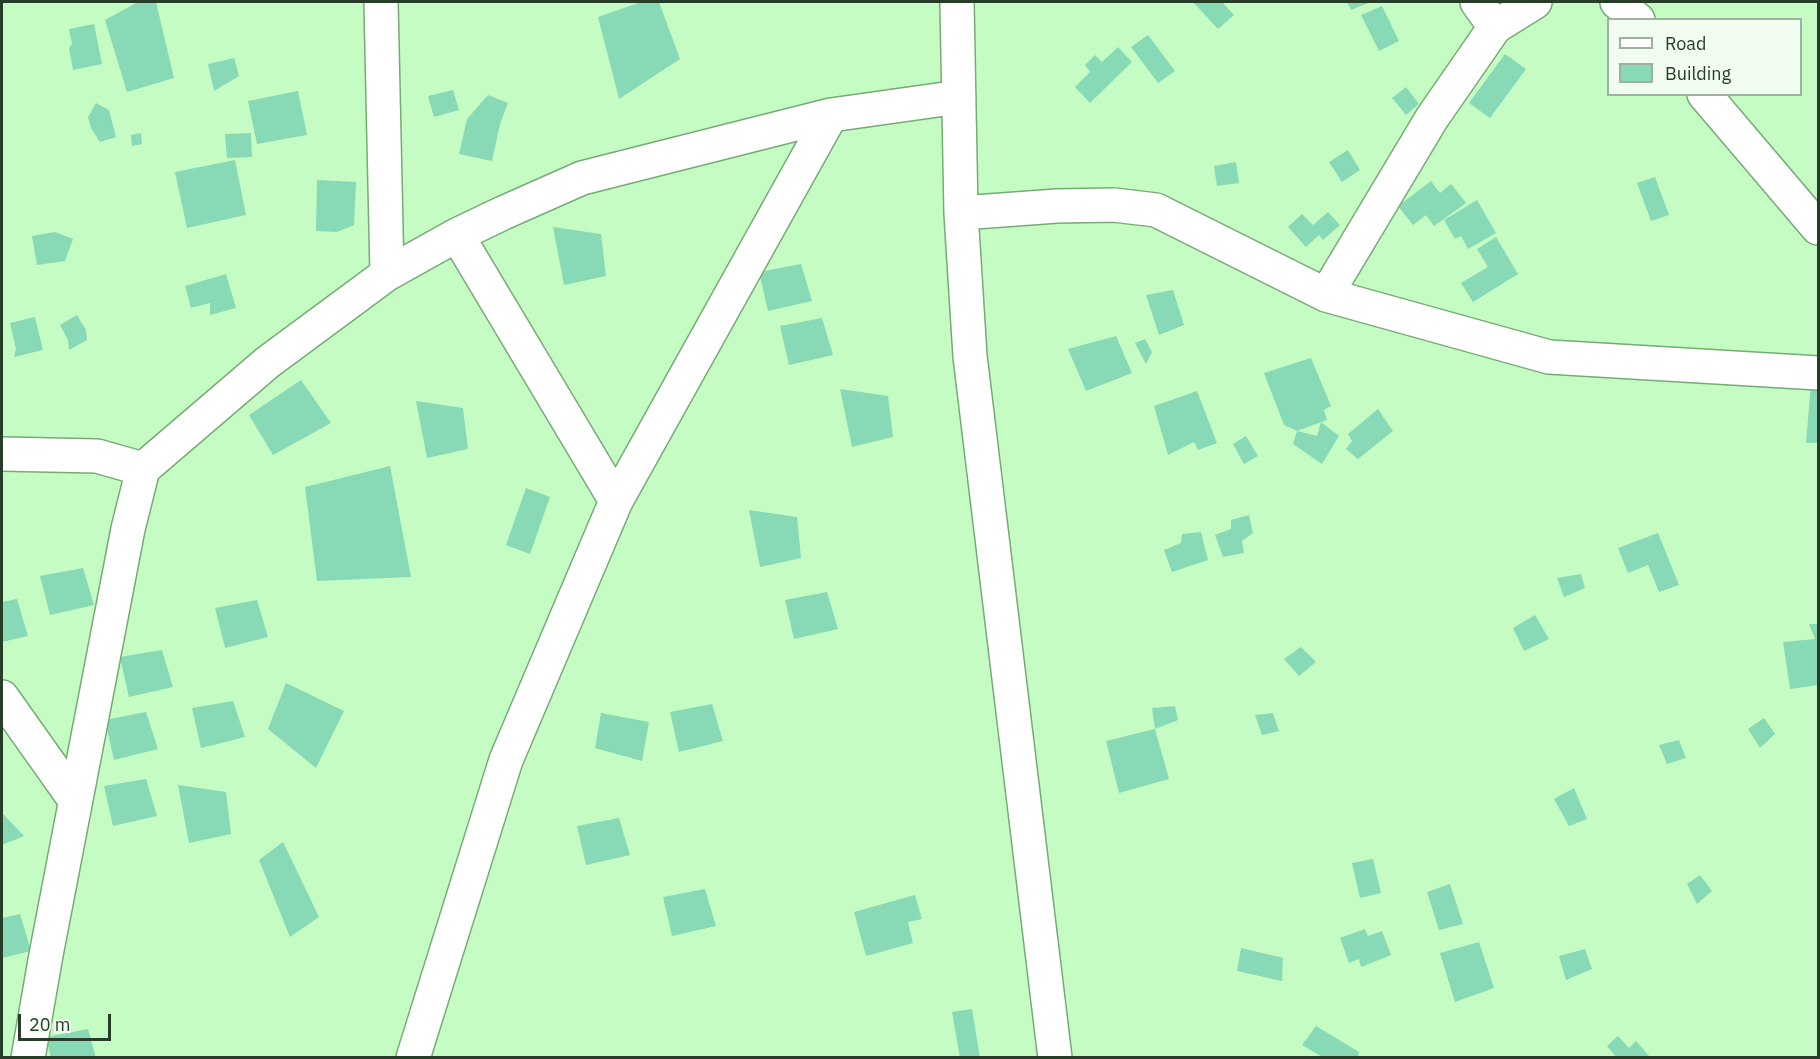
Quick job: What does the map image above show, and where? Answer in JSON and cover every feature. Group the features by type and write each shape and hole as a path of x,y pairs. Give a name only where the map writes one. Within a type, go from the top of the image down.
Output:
{"street":[{"path":"381,2 387,274"},
{"path":"957,2 961,213 970,356 1055,1058"},
{"path":"1326,295 1432,118 1486,14 1536,2"},
{"path":"1617,2 1636,18"},
{"path":"1706,96 1818,228"},
{"path":"28,1058 75,800 128,529 143,469 268,363 387,274 457,235 582,178 831,115 959,97"},
{"path":"413,1058 506,760 616,501 831,115"},
{"path":"961,213 1057,206 1114,205 1156,210 1326,295 1550,357 1818,373"},
{"path":"457,235 616,501"},
{"path":"2,454 97,456 143,469"},
{"path":"2,697 75,800"}],"building":[{"path":"138,2 156,2 174,78 127,92 105,20"},
{"path":"641,2 659,2 680,59 619,99 598,17"},
{"path":"1193,2 1222,2 1234,15 1218,29"},
{"path":"1347,2 1371,2 1351,10"},
{"path":"1382,6 1399,41 1379,51 1361,15"},
{"path":"94,24 102,64 73,70 69,48 72,44 69,29"},
{"path":"1148,35 1175,71 1158,83 1131,47"},
{"path":"1118,47 1132,62 1090,103 1075,87 1090,72 1085,65 1095,55 1102,62"},
{"path":"1505,54 1526,69 1490,118 1469,103"},
{"path":"234,58 239,76 214,91 208,64"},
{"path":"1406,87 1419,104 1406,115 1392,98"},
{"path":"453,90 459,110 434,117 428,96"},
{"path":"298,91 307,135 257,144 248,101"},
{"path":"488,95 508,103 500,124 492,161 459,154 467,119"},
{"path":"96,103 109,110 116,137 100,142 91,128 88,117"},
{"path":"141,133 142,144 132,146 131,135"},
{"path":"251,133 252,157 227,158 225,134"},
{"path":"1348,150 1360,170 1342,182 1329,162"},
{"path":"235,160 246,215 187,228 175,172"},
{"path":"1236,162 1239,183 1217,186 1214,166"},
{"path":"1655,177 1669,215 1651,221 1637,183"},
{"path":"317,180 356,182 354,225 337,232 316,231"},
{"path":"1431,181 1440,193 1451,184 1466,203 1434,226 1426,215 1413,225 1398,206"},
{"path":"1477,200 1496,233 1468,249 1461,236 1455,239 1444,220"},
{"path":"1328,212 1340,225 1323,240 1319,235 1306,247 1288,227 1302,214 1313,225"},
{"path":"553,227 601,234 606,276 564,285"},
{"path":"55,232 73,239 65,261 37,265 32,236"},
{"path":"1496,237 1518,274 1473,302 1461,283 1488,267 1477,249"},
{"path":"801,264 812,301 768,311 759,272"},
{"path":"226,274 236,308 210,315 210,303 191,308 185,286"},
{"path":"1173,290 1184,325 1159,335 1146,295"},
{"path":"77,315 86,330 87,340 69,350 68,340 60,325"},
{"path":"35,317 43,350 14,357 16,349 10,323"},
{"path":"822,318 833,355 789,365 780,326"},
{"path":"1116,336 1132,373 1086,391 1068,349"},
{"path":"1145,339 1152,352 1146,364 1135,343"},
{"path":"1311,358 1331,406 1324,410 1327,420 1297,431 1284,425 1264,373"},
{"path":"301,380 331,423 273,455 249,415"},
{"path":"1811,384 1818,385 1818,443 1806,443"},
{"path":"840,389 888,396 893,437 852,447"},
{"path":"1197,391 1217,443 1198,450 1194,442 1168,455 1154,406"},
{"path":"416,401 463,408 468,449 427,458"},
{"path":"1378,409 1393,431 1358,459 1346,449 1352,441 1348,434"},
{"path":"1321,422 1339,436 1322,464 1293,444 1297,431 1317,436"},
{"path":"1246,436 1258,456 1244,464 1233,444"},
{"path":"390,466 411,577 317,581 305,487"},
{"path":"526,488 550,497 530,554 506,545"},
{"path":"749,510 797,517 801,558 760,567"},
{"path":"1249,515 1253,533 1242,541 1244,553 1223,557 1215,535 1231,529 1231,520"},
{"path":"1201,532 1208,560 1172,572 1164,550 1181,543 1182,534"},
{"path":"1658,533 1679,585 1659,592 1648,565 1628,573 1618,548"},
{"path":"83,568 94,605 50,615 40,576"},
{"path":"1581,574 1585,588 1564,597 1557,578"},
{"path":"827,592 838,629 794,639 785,600"},
{"path":"17,599 28,636 2,642 2,602"},
{"path":"257,600 268,637 225,648 215,608"},
{"path":"1535,615 1549,639 1524,651 1513,628"},
{"path":"1809,624 1818,624 1818,685 1790,689 1783,642 1815,639"},
{"path":"1301,647 1316,662 1299,676 1284,659"},
{"path":"162,650 173,687 129,697 120,657"},
{"path":"286,683 344,711 316,768 268,729"},
{"path":"233,701 245,737 201,748 192,708"},
{"path":"712,704 723,741 679,752 670,712"},
{"path":"1175,706 1178,720 1155,729 1152,708"},
{"path":"146,712 158,749 114,760 105,720"},
{"path":"601,713 649,722 642,761 595,748"},
{"path":"1273,713 1279,731 1262,735 1255,715"},
{"path":"1764,718 1775,734 1760,748 1748,729"},
{"path":"1155,729 1169,779 1119,793 1106,741"},
{"path":"1679,740 1686,758 1667,764 1659,745"},
{"path":"146,779 157,816 113,826 104,786"},
{"path":"178,785 226,792 231,834 189,843"},
{"path":"1574,788 1587,819 1569,826 1554,799"},
{"path":"2,813 24,836 2,845"},
{"path":"619,818 630,855 586,865 577,826"},
{"path":"283,842 319,917 290,937 259,860"},
{"path":"1373,859 1381,893 1360,898 1352,863"},
{"path":"1700,875 1712,891 1697,904 1687,884"},
{"path":"1450,884 1463,924 1439,930 1427,892"},
{"path":"705,889 716,926 672,936 663,897"},
{"path":"915,895 922,919 908,922 913,943 866,956 854,912"},
{"path":"20,914 31,951 2,958 2,918"},
{"path":"1365,929 1368,936 1382,931 1391,955 1361,967 1359,959 1349,963 1340,938"},
{"path":"1479,942 1494,988 1455,1002 1440,953"},
{"path":"1241,948 1283,958 1282,981 1237,971"},
{"path":"1585,949 1592,969 1566,980 1559,956"},
{"path":"972,1009 980,1058 960,1058 952,1012"},
{"path":"1316,1026 1359,1052 1358,1058 1324,1058 1302,1045"},
{"path":"88,1029 96,1058 51,1058 46,1037"},
{"path":"1618,1036 1629,1048 1636,1041 1651,1058 1617,1058 1607,1046"}]}
